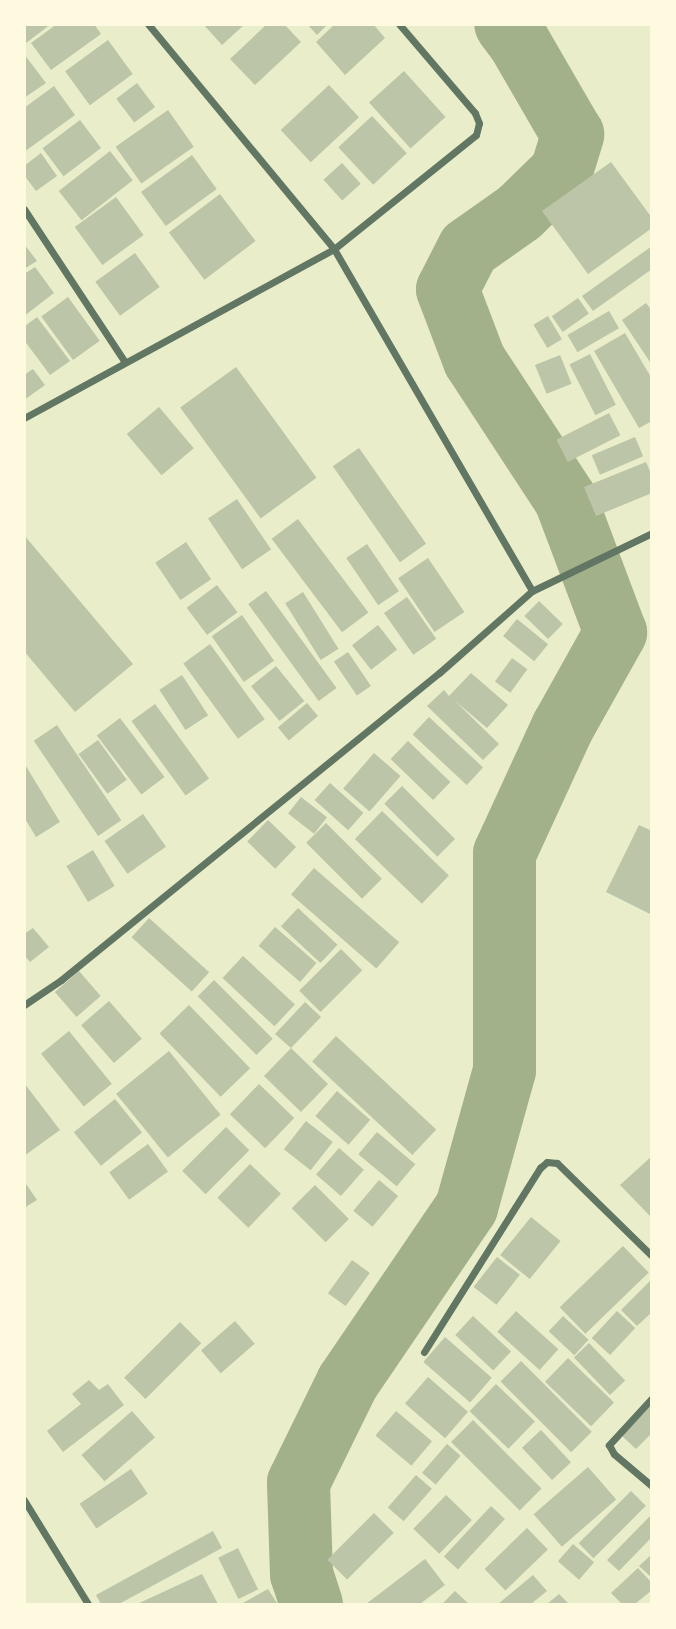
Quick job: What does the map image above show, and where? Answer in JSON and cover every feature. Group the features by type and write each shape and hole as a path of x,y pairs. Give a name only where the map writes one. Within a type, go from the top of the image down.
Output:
{"street":[{"path":"148,24 334,249 532,591"},
{"path":"24,418 334,249 476,135 479,123 474,113 399,24"},
{"path":"24,209 125,362"},
{"path":"24,1005 61,980 439,673 532,591 652,533"},
{"path":"424,1352 540,1168 547,1162 557,1163 652,1256"},
{"path":"652,1398 609,1445 614,1454 652,1486"},
{"path":"24,1500 88,1605"}],"building":[{"path":"24,24 51,24 26,43"},
{"path":"57,24 94,24 101,34 51,70 31,43"},
{"path":"203,24 245,24 222,45"},
{"path":"267,24 284,24 301,42 255,85 230,59"},
{"path":"307,24 328,24 317,35"},
{"path":"335,24 373,24 385,38 345,75 316,42"},
{"path":"108,40 133,74 90,105 65,71"},
{"path":"24,54 46,83 24,98"},
{"path":"404,71 445,117 411,149 369,102"},
{"path":"137,83 155,107 134,123 116,99"},
{"path":"329,85 359,117 311,162 281,130"},
{"path":"54,86 75,115 24,152 24,108"},
{"path":"168,110 194,147 141,184 116,147"},
{"path":"372,116 407,153 373,185 338,147"},
{"path":"80,120 101,148 64,176 42,148"},
{"path":"110,151 133,180 82,220 59,191"},
{"path":"41,153 57,176 36,191 24,175 24,166"},
{"path":"192,155 217,189 166,226 141,192"},
{"path":"611,162 652,218 652,228 588,274 542,211"},
{"path":"342,163 361,184 342,201 323,180"},
{"path":"220,194 256,241 204,280 169,233"},
{"path":"116,197 144,235 102,265 75,227"},
{"path":"24,244 37,261 24,269"},
{"path":"652,246 652,269 593,311 582,296"},
{"path":"135,253 160,287 120,316 95,282"},
{"path":"35,267 54,293 24,316 24,274"},
{"path":"68,297 100,341 73,360 41,316"},
{"path":"578,298 589,314 563,332 552,316"},
{"path":"646,303 652,311 652,365 622,320"},
{"path":"609,311 619,328 577,352 567,335"},
{"path":"548,316 562,339 547,348 533,325"},
{"path":"37,317 70,361 50,375 24,340 24,327"},
{"path":"625,333 652,379 652,421 639,428 594,351"},
{"path":"590,354 616,405 595,415 570,364"},
{"path":"560,355 572,384 547,394 535,365"},
{"path":"236,367 317,478 261,518 180,408"},
{"path":"33,369 45,385 24,400 24,375"},
{"path":"159,407 194,448 162,475 127,434"},
{"path":"609,413 620,435 568,462 556,440"},
{"path":"635,437 643,456 600,475 592,455"},
{"path":"359,448 426,544 400,562 333,466"},
{"path":"646,462 652,476 652,493 596,516 584,487"},
{"path":"237,499 271,550 242,569 208,519"},
{"path":"298,519 368,612 342,632 272,539"},
{"path":"24,535 133,664 75,712 24,651"},
{"path":"186,542 211,579 180,600 155,563"},
{"path":"367,544 399,591 378,605 346,558"},
{"path":"428,558 464,612 435,632 398,578"},
{"path":"217,585 237,612 207,635 187,608"},
{"path":"266,591 337,688 319,701 248,604"},
{"path":"303,592 339,649 321,660 285,603"},
{"path":"407,597 436,639 413,655 384,613"},
{"path":"539,601 563,624 548,639 524,616"},
{"path":"242,615 274,661 244,682 212,636"},
{"path":"517,619 548,644 534,661 503,636"},
{"path":"378,625 397,649 371,670 352,645"},
{"path":"210,644 265,719 238,739 183,663"},
{"path":"348,652 371,686 357,695 334,662"},
{"path":"512,658 527,669 510,693 495,681"},
{"path":"276,666 304,701 279,721 251,686"},
{"path":"471,673 508,705 487,728 454,700 499,744 483,760 427,706 444,690 449,696"},
{"path":"182,675 208,715 185,730 159,690"},
{"path":"307,703 318,716 289,740 278,727"},
{"path":"155,704 209,778 186,795 132,721"},
{"path":"429,717 483,767 467,785 413,735"},
{"path":"120,718 165,777 141,795 97,735"},
{"path":"57,725 121,820 98,836 34,741"},
{"path":"98,740 127,780 107,794 79,754"},
{"path":"408,741 450,782 433,800 391,759"},
{"path":"374,753 400,776 370,811 343,788"},
{"path":"24,763 60,822 36,837 24,817"},
{"path":"330,783 363,813 348,830 315,800"},
{"path":"402,786 455,839 437,857 384,804"},
{"path":"301,797 327,817 314,834 288,814"},
{"path":"382,811 449,876 422,904 355,839"},
{"path":"143,814 166,847 127,874 104,841"},
{"path":"268,820 296,847 275,869 247,842"},
{"path":"326,823 382,879 362,899 306,843"},
{"path":"639,825 652,831 652,915 606,892"},
{"path":"93,850 115,886 88,902 66,866"},
{"path":"314,868 399,942 376,969 291,894"},
{"path":"298,908 337,945 320,963 281,926"},
{"path":"149,918 209,972 192,992 132,937"},
{"path":"275,927 317,963 300,982 259,946"},
{"path":"33,928 49,947 30,962 24,955 24,934"},
{"path":"341,949 362,970 320,1012 299,991"},
{"path":"243,956 295,1004 274,1026 223,978"},
{"path":"79,971 101,996 76,1017 55,992"},
{"path":"214,980 273,1039 256,1055 198,996"},
{"path":"109,1001 142,1039 114,1063 81,1025"},
{"path":"305,1002 321,1017 291,1048 275,1034"},
{"path":"189,1005 250,1068 221,1097 160,1033"},
{"path":"69,1031 112,1084 84,1107 41,1054"},
{"path":"336,1036 436,1129 412,1155 312,1062"},
{"path":"291,1048 328,1084 301,1112 264,1076"},
{"path":"169,1051 221,1115 168,1158 116,1094"},
{"path":"24,1083 60,1130 24,1156"},
{"path":"259,1084 294,1118 265,1148 230,1114"},
{"path":"337,1091 370,1120 349,1145 315,1116"},
{"path":"115,1099 142,1132 101,1166 74,1132"},
{"path":"306,1121 333,1142 311,1170 284,1149"},
{"path":"226,1127 249,1150 205,1194 182,1171"},
{"path":"377,1132 415,1164 397,1186 358,1154"},
{"path":"148,1144 168,1172 129,1200 109,1172"},
{"path":"339,1148 364,1170 341,1196 316,1174"},
{"path":"652,1156 652,1214 650,1216 620,1185"},
{"path":"250,1164 281,1194 248,1228 217,1198"},
{"path":"379,1180 398,1196 372,1227 353,1211"},
{"path":"24,1181 37,1200 24,1208"},
{"path":"315,1185 349,1219 326,1242 292,1208"},
{"path":"531,1217 561,1241 530,1279 500,1255"},
{"path":"623,1246 649,1273 585,1334 560,1307"},
{"path":"497,1257 520,1275 496,1305 474,1287"},
{"path":"352,1260 370,1273 346,1306 328,1293"},
{"path":"652,1279 652,1312 637,1326 621,1310"},
{"path":"516,1311 558,1349 540,1370 497,1332"},
{"path":"617,1311 635,1328 610,1355 592,1338"},
{"path":"473,1316 511,1351 493,1370 455,1335"},
{"path":"563,1316 589,1340 574,1355 549,1331"},
{"path":"235,1321 255,1344 221,1373 201,1351"},
{"path":"180,1322 201,1343 145,1399 124,1378"},
{"path":"445,1337 492,1378 470,1403 423,1362"},
{"path":"589,1343 625,1380 610,1395 574,1358"},
{"path":"568,1358 614,1402 591,1426 545,1382"},
{"path":"521,1361 592,1432 571,1452 500,1382"},
{"path":"428,1377 468,1412 445,1438 405,1403"},
{"path":"89,1380 99,1390 108,1384 124,1405 63,1452 47,1431 81,1404 72,1394"},
{"path":"496,1384 535,1422 508,1449 470,1411"},
{"path":"652,1403 652,1433 636,1449 622,1436"},
{"path":"132,1411 155,1437 104,1481 81,1455"},
{"path":"396,1411 432,1441 411,1466 375,1436"},
{"path":"473,1420 542,1489 520,1511 451,1442"},
{"path":"541,1430 571,1462 552,1480 522,1448"},
{"path":"447,1444 461,1456 436,1484 422,1473"},
{"path":"588,1467 616,1499 562,1547 534,1514"},
{"path":"131,1469 148,1494 96,1529 80,1504"},
{"path":"416,1475 432,1489 404,1521 388,1507"},
{"path":"631,1491 646,1506 594,1558 579,1543"},
{"path":"446,1495 472,1520 439,1554 413,1529"},
{"path":"491,1506 505,1519 458,1569 444,1556"},
{"path":"374,1513 394,1533 347,1579 327,1560"},
{"path":"652,1514 652,1537 619,1571 607,1560"},
{"path":"527,1528 548,1550 505,1591 485,1569"},
{"path":"213,1531 222,1548 119,1604 101,1604 96,1595"},
{"path":"573,1544 594,1562 579,1580 558,1561"},
{"path":"238,1548 258,1589 238,1599 218,1558"},
{"path":"652,1554 652,1578 639,1566"},
{"path":"425,1559 445,1585 420,1604 366,1604"},
{"path":"638,1568 652,1583 652,1590 635,1604 622,1604 611,1593"},
{"path":"202,1574 218,1604 137,1604"},
{"path":"533,1575 547,1591 531,1604 498,1604"},
{"path":"268,1589 277,1603 241,1604"},
{"path":"455,1591 469,1604 442,1604"},
{"path":"559,1594 569,1604 547,1604"}],"waterway":[{"path":"311,1604 301,1574 298,1482 347,1382 466,1207 504,1070 504,853 562,727 615,632 565,499 474,360 447,289 468,248 519,212 561,171 572,134 518,41 505,24"}]}
